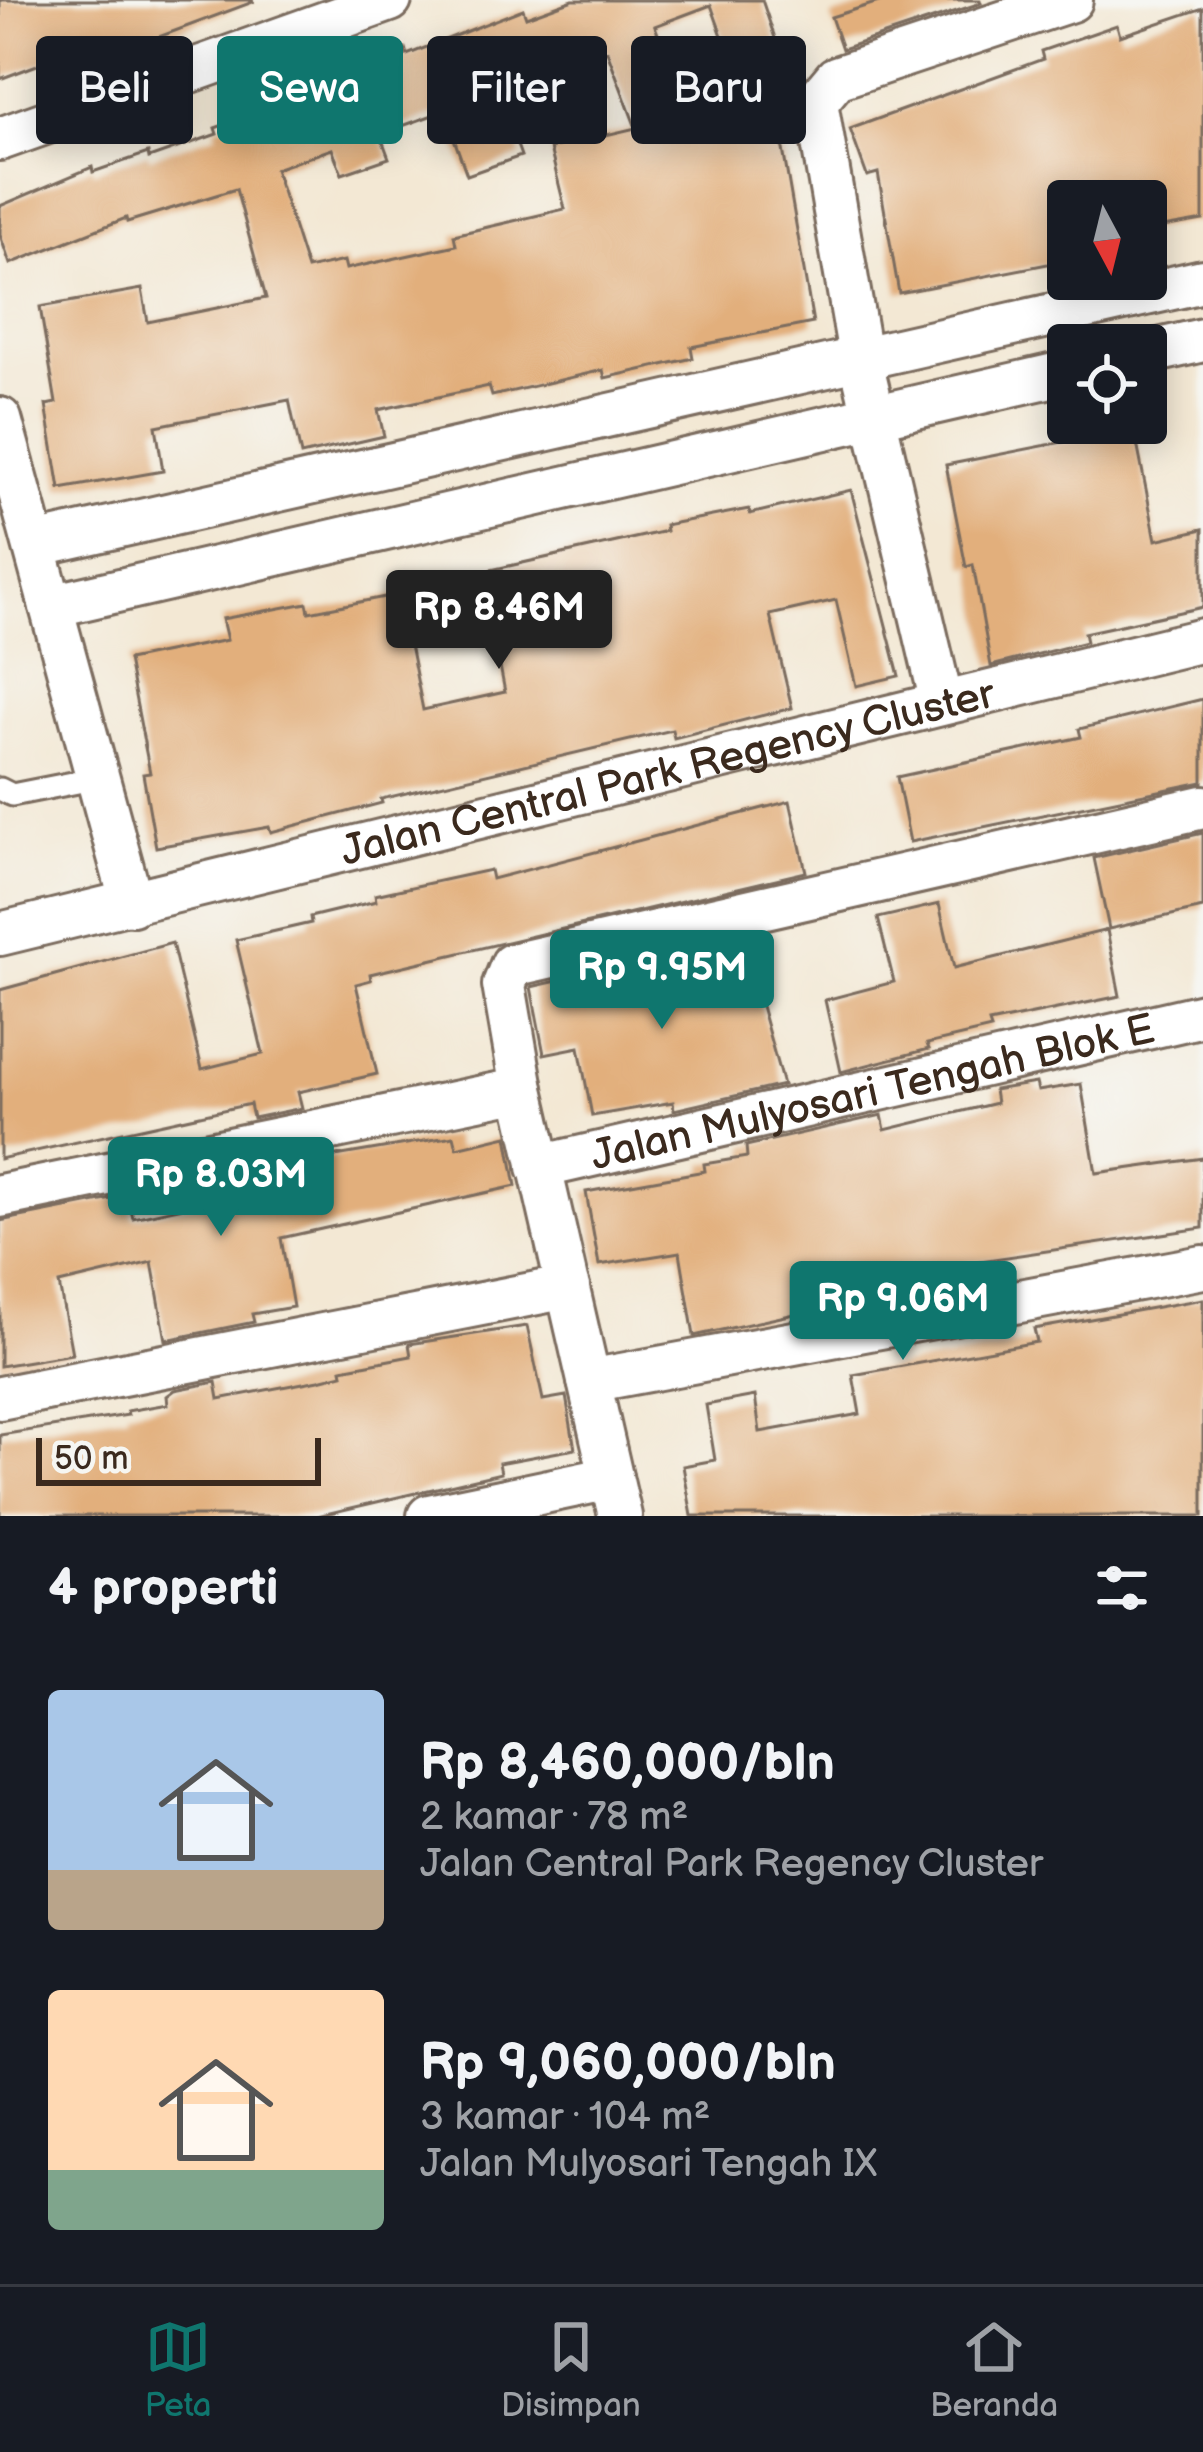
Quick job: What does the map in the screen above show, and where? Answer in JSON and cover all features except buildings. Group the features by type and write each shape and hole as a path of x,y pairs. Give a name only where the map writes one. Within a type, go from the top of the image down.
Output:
{"street":[{"path":"0,139 390,0"},
{"path":"942,703 861,361 815,116 818,94 836,78 1071,0"},
{"path":"34,545 1203,280"},
{"path":"1167,348 1203,340"},
{"path":"51,606 1047,377"},
{"path":"3,443 132,904"},
{"name":"Jalan Central Park Regency Cluster","path":"0,934 1203,640"},
{"path":"429,1516 616,1497 522,1089 505,974 519,962 1203,807"},
{"name":"Jalan Mulyosari Tengah Blok E","path":"539,1167 1203,1015"},
{"path":"0,1196 522,1089"},
{"path":"589,1381 1203,1268"},
{"path":"0,1398 568,1287"}],"lane":[{"path":"0,789 16,795 98,778"}]}
